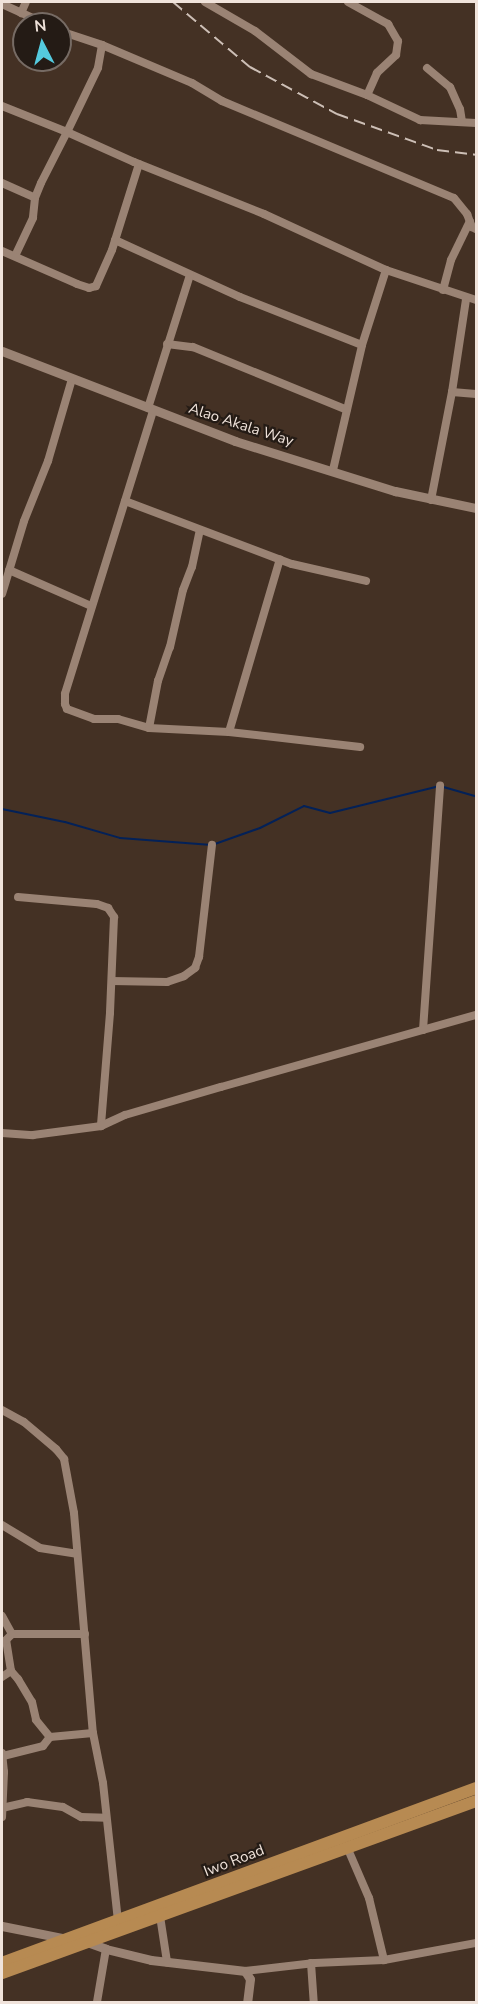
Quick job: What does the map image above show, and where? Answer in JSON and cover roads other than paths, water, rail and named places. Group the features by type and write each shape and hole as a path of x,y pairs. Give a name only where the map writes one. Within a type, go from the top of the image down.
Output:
{"main road":[{"name":"Iwo Road","path":"2,1964 477,1788"},
{"name":"Iwo Road","path":"2,1973 477,1801"}],"street":[{"path":"205,2 255,32 311,74 367,95 420,120 477,123"},
{"path":"348,2 388,24 398,41 396,55 377,73 367,95"},
{"path":"2,4 19,12"},
{"path":"72,35 102,45 192,83 222,101 454,198 477,229"},
{"path":"15,256 33,218 34,198 98,68 102,45"},
{"path":"427,68 450,87 460,109 462,121"},
{"path":"2,106 264,214 386,270 466,299 477,300"},
{"path":"2,251 89,288 96,286 101,279 115,240 139,164"},
{"path":"2,183 34,198"},
{"path":"443,290 451,260 470,221"},
{"path":"115,240 190,274 363,345"},
{"path":"333,470 363,345 386,270"},
{"path":"190,274 167,344 125,501 65,694 65,704 72,711 83,716 118,719 150,728 229,732 360,747"},
{"path":"431,500 452,392 466,299"},
{"path":"167,344 193,346 347,410"},
{"name":"Alao Akala Way","path":"2,351 235,441 431,500 477,508"},
{"path":"2,594 48,461 72,379"},
{"path":"452,392 477,394"},
{"path":"125,501 279,559 366,581"},
{"path":"150,728 158,681 170,647 200,530"},
{"path":"229,732 279,559"},
{"path":"9,570 91,606"},
{"path":"423,1030 440,786"},
{"path":"112,981 167,982 184,976 195,968 199,957 212,845"},
{"path":"18,897 71,901 108,908 115,923 100,1126"},
{"path":"2,1133 33,1135 100,1126 125,1115 477,1015"},
{"path":"2,1410 24,1422 61,1454 74,1513 93,1733 118,1921"},
{"path":"2,1525 39,1548 77,1554"},
{"path":"2,1616 12,1634"},
{"path":"50,1737 36,1720 29,1696 10,1671 6,1640 12,1634 86,1634"},
{"path":"2,1677 10,1671"},
{"path":"2,1817 2,1755 43,1746 50,1737 93,1733"},
{"path":"2,1808 27,1802 63,1807 81,1817 106,1818"},
{"path":"347,1847 377,1924 384,1959"},
{"path":"160,1916 167,1962"},
{"path":"2,1926 68,1939"},
{"path":"87,1942 106,1949 167,1962 245,1971 384,1959 477,1943"},
{"path":"101,2001 106,1949"},
{"path":"311,1964 314,2002"},
{"path":"245,1971 250,1980 247,2002"}],"waterway":[{"path":"2,809 65,822 120,838 212,845 260,828 304,806 330,813 440,786 476,796"}],"railway":[{"path":"173,2 250,67 337,114 437,150 476,155"}]}
